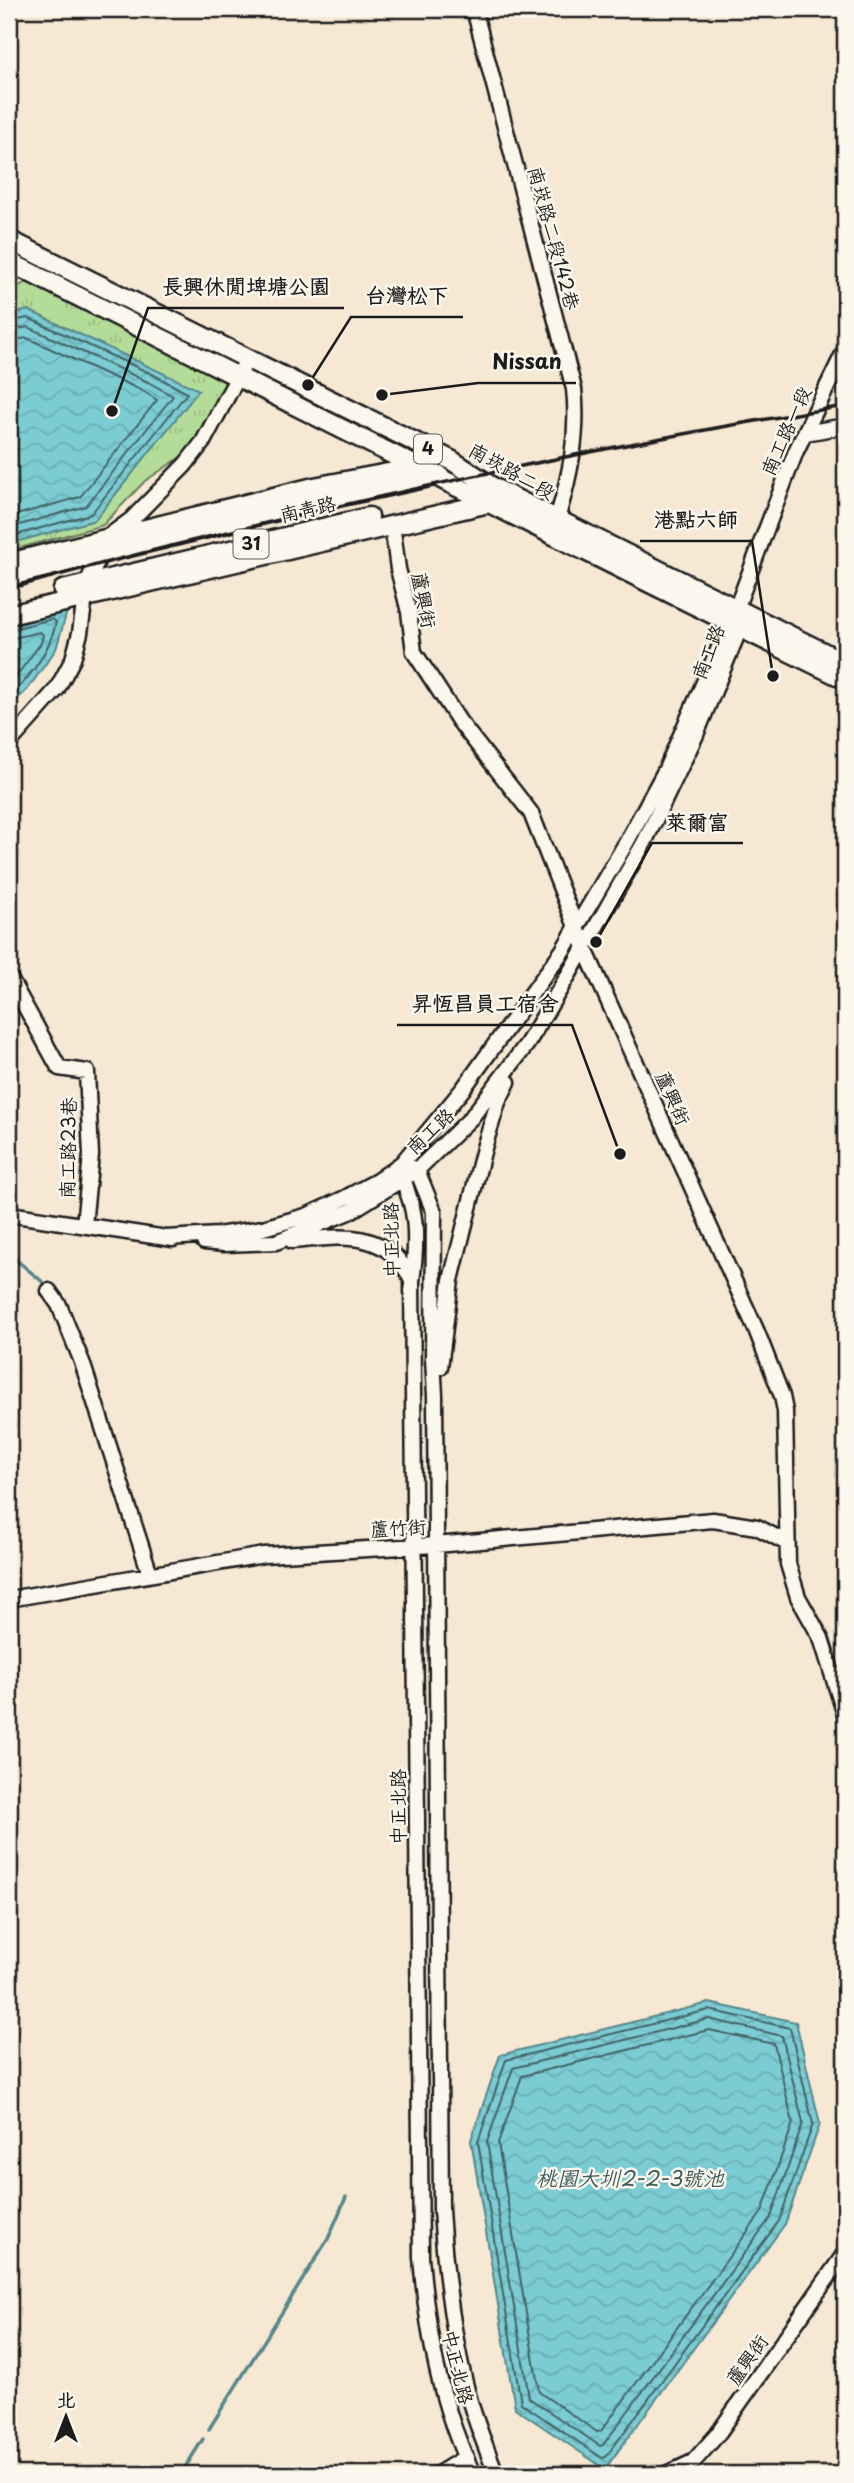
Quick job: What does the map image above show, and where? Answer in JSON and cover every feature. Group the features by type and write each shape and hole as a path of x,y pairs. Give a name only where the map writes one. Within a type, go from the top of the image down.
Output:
{"main road":[{"name":"南崁路二段","path":"9,240 435,476 484,496 736,620 845,663"},
{"name":"南崁路二段","path":"9,262 457,464 484,496 510,496 557,519 845,680"},
{"name":"31","path":"9,563 314,487 418,467 457,464"},
{"name":"南青路","path":"9,576 314,502 435,476 457,464"},
{"name":"31","path":"9,615 86,590 392,524 484,496"},
{"name":"南青路","path":"9,604 86,590 321,528 484,496"}],"street":[{"name":"南崁路二段142巷","path":"474,9 574,389 577,413 571,474 557,519"},
{"name":"南工路一段","path":"736,620 805,433 845,350"},
{"path":"9,743 57,689 73,659 86,590 109,536 131,520 185,465 203,442 243,368"},
{"path":"805,433 845,426"},
{"name":"蘆興街","path":"392,524 398,569 410,612 414,652 459,721 531,813 584,947 757,1332 782,1396 785,1411 788,1563 793,1586 821,1638 845,1715"},
{"name":"南工路","path":"9,1214 166,1238 224,1244 276,1242 351,1211 402,1171 543,980 576,927 666,769 736,620"},
{"name":"南工路","path":"416,1170 471,1118 527,1044 584,947 650,831 695,737 736,620"},
{"name":"南工路23巷","path":"9,977 59,1068 87,1072 91,1155 84,1226"},
{"path":"435,1396 451,1280 474,1188 498,1102 527,1044"},
{"path":"402,1171 416,1170"},
{"name":"中正北路","path":"416,1170 434,1212 440,2210 451,2315 460,2360 469,2399 496,2474"},
{"name":"南工路","path":"166,1238 218,1235 262,1228 306,1216 402,1171"},
{"name":"中正北路","path":"402,1171 414,1216 415,1261 412,1281 421,2257 430,2342 447,2406 473,2474"},
{"path":"276,1242 348,1237 368,1240 392,1254 404,1266 412,1281"},
{"path":"49,1291 59,1305 82,1362 150,1574"},
{"name":"蘆竹街","path":"9,1599 264,1555 436,1545 713,1520 757,1527 787,1543"},
{"name":"蘆興街","path":"667,2474 693,2462 718,2435 845,2253"},
{"path":"438,2474 466,2456"}],"green space":[{"path":"32,280 228,380 203,442 145,481 103,525 9,551 9,290"}],"water":[{"path":"28,310 199,390 95,520 9,544 9,315"},
{"path":"68,608 56,649 27,690 9,707 9,624"},
{"name":"桃園大圳2-2-3號池","path":"709,2003 796,2022 820,2124 785,2224 605,2469 515,2408 471,2140 500,2055"}],"waterway":[{"path":"9,1254 44,1283"},
{"path":"209,2429 328,2239 346,2197"},
{"path":"181,2474 203,2439"}],"railway":[{"path":"9,589 204,538 452,481 582,453 845,406"}],"place":[{"name":"台灣松下","path":"308,385"},
{"name":"Nissan","path":"382,395"},
{"name":"長興休閒埤塘公園","path":"112,411"},
{"name":"港點六師","path":"773,676"},
{"name":"萊爾富","path":"596,942"},
{"name":"昇恆昌員工宿舍","path":"620,1154"}]}
